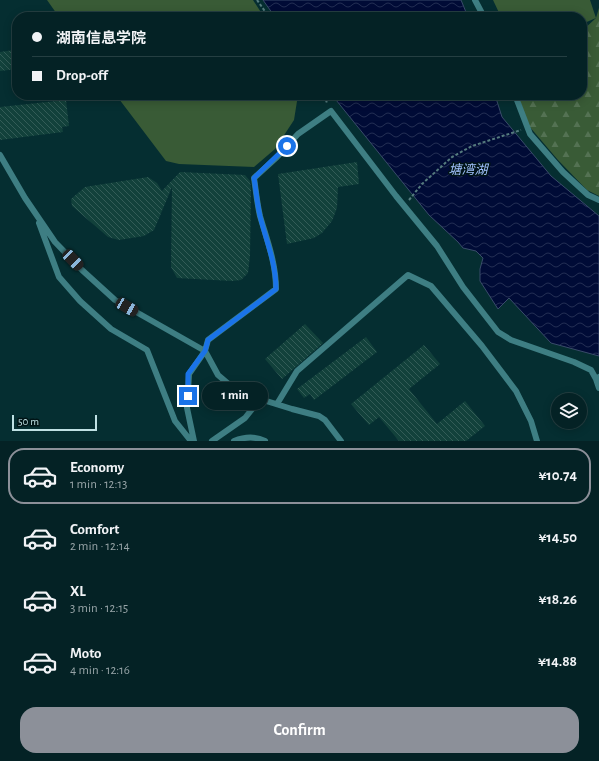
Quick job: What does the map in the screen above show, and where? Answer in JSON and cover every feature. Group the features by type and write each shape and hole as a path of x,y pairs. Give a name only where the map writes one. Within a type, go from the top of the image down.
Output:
{"lane":[{"path":"475,0 481,12"},
{"path":"516,100 530,134 563,172 588,195 599,200"},
{"path":"192,441 187,408 188,374 205,351 208,340 276,289 276,277 269,243 260,215 254,178 277,157 298,134 331,111 403,206 437,246 464,287 498,332 511,340 574,362 591,370 598,378 599,388"},
{"path":"0,156 55,242 115,300 205,351 218,375 238,392 319,416 325,420 341,441"},
{"path":"36,214 59,277 80,301 111,329 147,350 175,421 192,441"},
{"path":"276,404 297,370 408,275 431,286 482,346 516,391 531,421 537,441"},
{"path":"212,441 245,418 260,399"},
{"path":"234,441 243,437 265,441"}],"path":[{"path":"257,0 265,12"},
{"path":"403,206 422,184 452,157 472,146 528,127"}],"green space":[{"path":"47,0 253,0 261,12 55,12"},
{"path":"493,0 590,0 596,18 587,22 587,12 499,12"},
{"path":"599,8 599,196 587,190 558,160 529,126 520,100 587,100 587,26 596,18"},
{"path":"120,100 297,100 294,120 275,149 254,167 179,164 166,161"}],"water":[{"path":"263,0 461,0 466,12 271,12"},
{"name":"塘湾湖","path":"336,100 497,100 502,117 551,176 599,216 599,356 551,343 509,298 498,309 480,281 480,269 483,258 476,251 463,248 429,215"}],"building":[{"path":"12,50 12,70 0,71 0,52"},
{"path":"66,100 69,126 62,127 63,132 0,140 0,107"},
{"path":"357,162 359,184 338,187 337,208 332,221 322,233 314,238 287,244 278,174"},
{"path":"180,172 245,175 250,181 250,255 248,273 241,280 232,281 177,278 171,267 172,187 154,230 144,236 119,240 108,237 72,206 71,199 85,187 148,177 157,183 162,191"},
{"path":"305,324 323,343 282,379 265,359"},
{"path":"366,337 377,352 314,400 310,394 304,398 297,389"},
{"path":"424,345 440,364 409,389 437,424 465,401 485,426 466,441 399,441 379,417 369,425 351,404"}],"route":[{"path":"188,396 188,374 205,351 208,340 276,289 276,277 269,243 260,215 254,178 287,146"}]}
